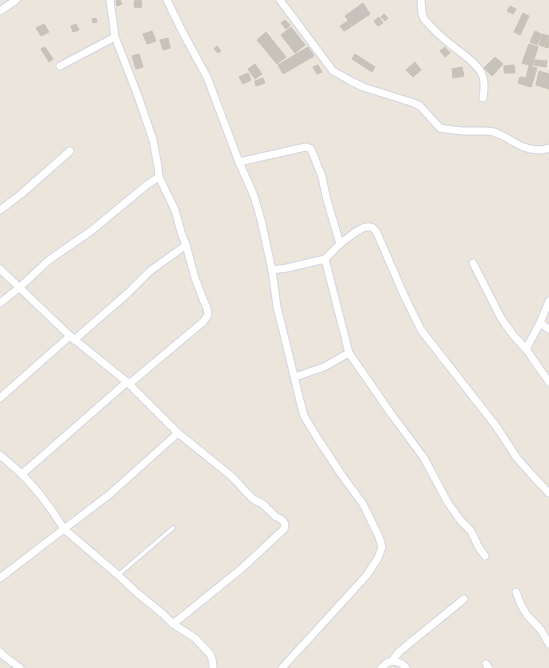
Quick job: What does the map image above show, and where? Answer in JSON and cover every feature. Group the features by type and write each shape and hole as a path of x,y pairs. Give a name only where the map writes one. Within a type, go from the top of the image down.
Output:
{"street":[{"path":"0,11 16,0"},
{"path":"22,474 128,383 203,322 208,315 207,308 195,278 175,210 158,177 158,166 153,140 115,37 110,0"},
{"path":"167,0 207,77 239,162 254,196 272,270 277,307 304,416 341,474 363,504 380,537 382,547 378,558 367,575 282,668"},
{"path":"280,0 333,71 351,81 363,87 420,106 440,128 462,131 494,132 505,136 520,146 530,149 542,150 549,148"},
{"path":"421,0 424,19 449,44 473,63 483,76 484,98"},
{"path":"60,66 115,37"},
{"path":"239,162 306,147 311,149 322,177 340,244"},
{"path":"0,210 20,195 70,151"},
{"path":"0,303 19,288 49,260 91,231 158,177"},
{"path":"272,270 325,259 340,244 362,227 372,227 377,233 403,294 421,330 496,426 517,458 549,493"},
{"path":"0,398 150,272 186,246"},
{"path":"325,259 349,353 392,415 414,443 424,458 448,503 471,532 485,556"},
{"path":"473,263 501,318 513,335 526,349 549,382"},
{"path":"0,269 72,338 104,362 128,383 178,433 230,475 238,482 244,491 253,499 263,504 285,524 284,529 241,569 173,624"},
{"path":"526,349 540,324 549,301"},
{"path":"540,324 549,329"},
{"path":"295,377 324,367 349,353"},
{"path":"0,578 110,494 178,433"},
{"path":"0,455 22,474 39,493 64,529 173,624 195,638 204,646 210,654 213,666"},
{"path":"516,592 521,606 541,630 549,644"},
{"path":"381,668 386,663 392,661 399,652 464,599"},
{"path":"1,656 20,668"},
{"path":"392,661 404,665 406,668"}],"lane":[{"path":"118,576 173,528"}],"building":[{"path":"120,0 122,4 117,6 116,1"},
{"path":"141,0 142,7 135,8 134,1"},
{"path":"363,3 370,14 352,26 345,16"},
{"path":"510,6 516,9 513,14 507,11"},
{"path":"523,13 529,16 520,35 514,32"},
{"path":"384,14 388,18 385,21 381,17"},
{"path":"379,17 383,23 378,26 374,21"},
{"path":"96,18 97,22 93,23 92,19"},
{"path":"285,20 290,25 286,29 281,23"},
{"path":"348,21 351,27 344,31 340,26"},
{"path":"44,24 49,32 41,36 36,28"},
{"path":"76,24 79,30 73,32 71,26"},
{"path":"291,27 305,45 295,53 281,35"},
{"path":"152,31 156,41 147,44 143,34"},
{"path":"535,31 541,34 537,45 530,42"},
{"path":"266,32 286,57 277,64 257,40"},
{"path":"542,34 549,36 548,48 539,45"},
{"path":"168,38 170,48 163,50 160,40"},
{"path":"529,44 538,47 532,66 522,63"},
{"path":"217,46 221,51 218,53 214,49"},
{"path":"45,47 53,59 49,62 41,49"},
{"path":"308,47 314,56 283,74 278,65"},
{"path":"445,47 450,53 445,57 440,51"},
{"path":"139,54 143,67 136,69 132,56"},
{"path":"355,54 375,67 372,72 352,59"},
{"path":"495,57 503,64 492,76 484,68"},
{"path":"535,60 547,61 546,67 534,65"},
{"path":"415,62 421,70 413,77 406,70"},
{"path":"255,64 262,74 255,79 248,69"},
{"path":"318,65 322,72 317,74 313,67"},
{"path":"514,65 515,73 504,73 504,66"},
{"path":"529,66 537,68 531,87 518,83 520,77 526,78"},
{"path":"462,67 464,76 453,78 452,69"},
{"path":"539,71 549,74 549,89 536,85"},
{"path":"248,73 251,80 243,84 239,77"},
{"path":"263,78 265,83 256,86 255,81"}]}
